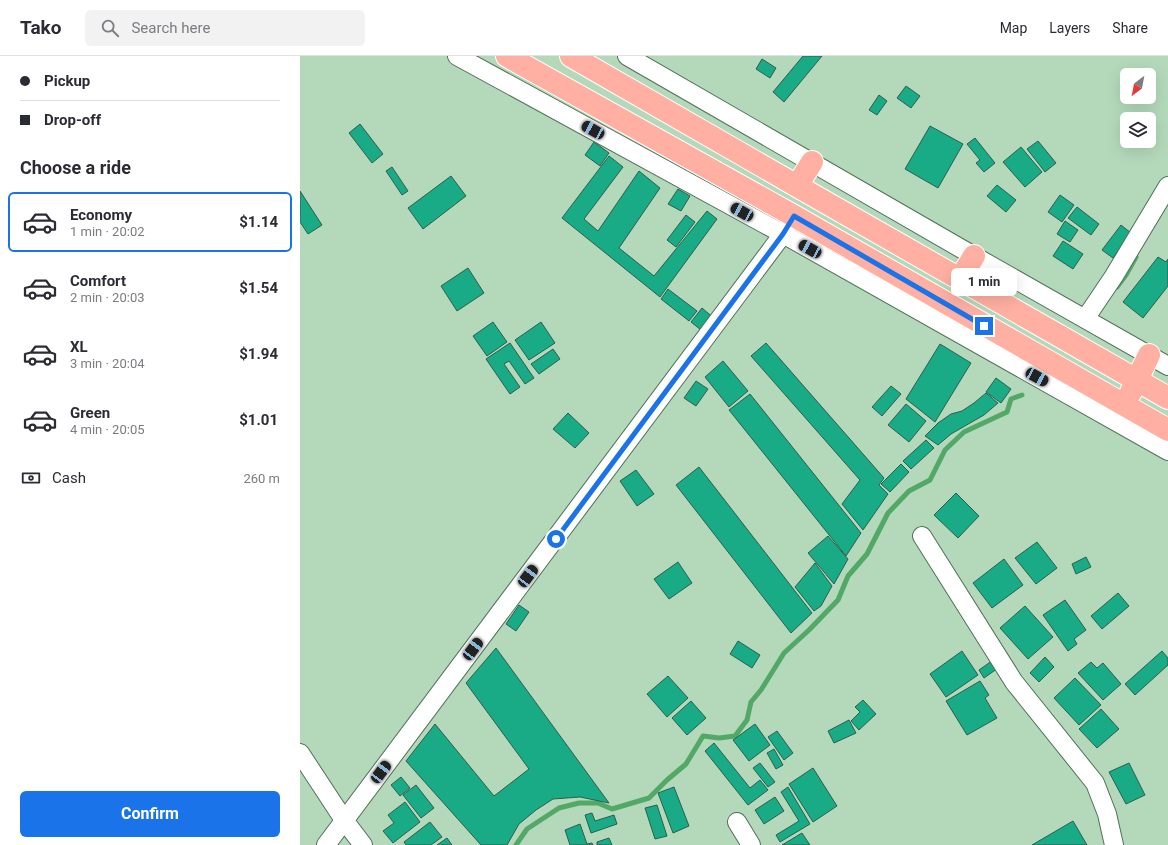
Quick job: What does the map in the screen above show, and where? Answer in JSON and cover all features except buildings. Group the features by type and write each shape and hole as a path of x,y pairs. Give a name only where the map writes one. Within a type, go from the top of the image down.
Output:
{"highway":[{"path":"507,56 788,225 993,341 1124,406 1168,430"},
{"path":"571,56 1168,398"},
{"path":"797,186 812,162"},
{"path":"960,279 974,256"},
{"path":"1124,406 1149,355"}],"street":[{"path":"326,845 788,225 457,56"},
{"path":"627,56 1168,366"},
{"path":"1085,319 1114,276 1168,186"},
{"path":"993,341 1168,450"},
{"path":"922,536 1014,682 1095,783 1107,814 1114,845"},
{"path":"300,753 344,820 363,845"},
{"path":"737,822 751,845"}],"waterway":[{"path":"1117,287 1136,257"},
{"path":"516,845 527,829 559,808 579,803 598,803 612,809 649,798 686,764 703,736 719,738 735,736 747,720 751,702 761,690 784,653 838,600 848,576 867,554 888,513 909,491 930,480 945,450 964,432 1007,412 1011,399 1022,395"}],"route":[{"path":"556,539 783,234 794,216 984,326"}]}
